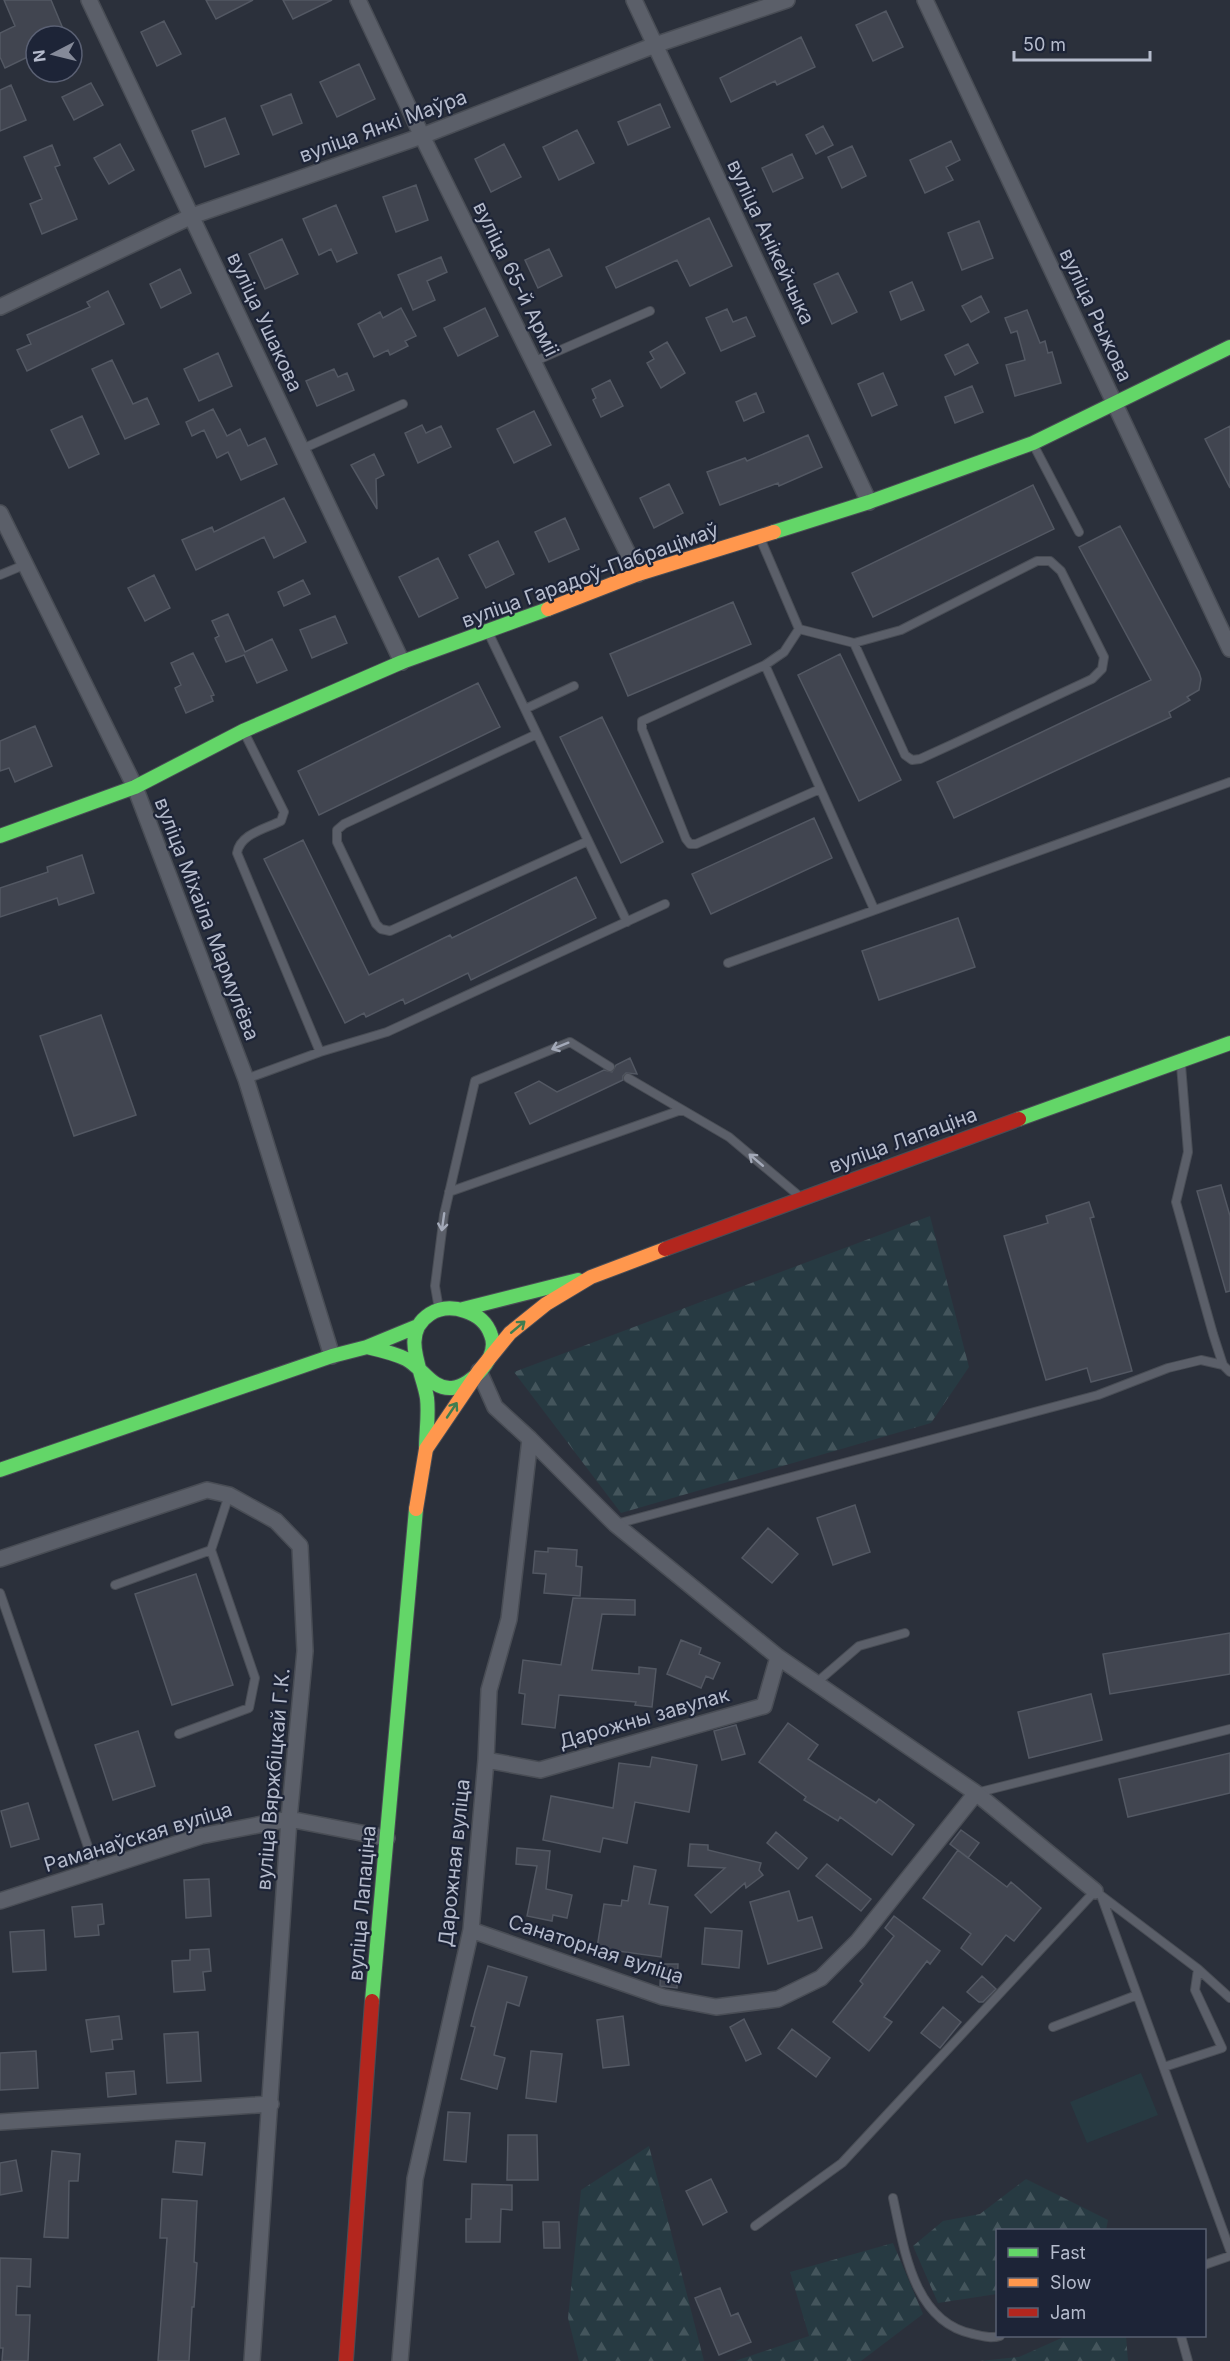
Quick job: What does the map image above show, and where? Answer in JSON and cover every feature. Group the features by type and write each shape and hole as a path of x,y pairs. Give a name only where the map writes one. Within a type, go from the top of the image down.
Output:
{"main road":[{"name":"вуліца Гарадоў-Пабрацімаў","path":"0,836 135,787 243,731 402,662 488,632 638,574 869,502 1033,443 1230,347"},
{"name":"вуліца Лапаціна","path":"440,1310 463,1309 591,1277 801,1198 1230,1043"},
{"name":"вуліца Лапаціна","path":"419,1369 435,1383 452,1388 463,1384 479,1371 510,1333 546,1304 591,1277"},
{"name":"вуліца Лапаціна","path":"426,1449 494,1347 492,1336 481,1319 463,1309"},
{"path":"0,1470 332,1356 367,1347 418,1326 424,1319 440,1310"},
{"name":"вуліца Лапаціна","path":"346,2361 353,2233 387,1838 417,1498 426,1449 427,1402 414,1349 418,1326"},
{"path":"367,1347 405,1358 419,1369"}],"street":[{"name":"вуліца Ушакова","path":"90,0 402,662"},
{"name":"вуліца 65-й Арміі","path":"358,0 422,136 638,574"},
{"name":"вуліца Анікейчыка","path":"634,0 869,502"},
{"name":"вуліца Янкі Маўра","path":"0,307 192,216 422,136 655,45 787,0"},
{"name":"вуліца Рыжова","path":"925,0 1230,649"},
{"name":"вуліца Міхаіла Мармулёва","path":"0,513 135,787 246,1079 332,1356"},
{"path":"479,1371 495,1407 615,1524 778,1657 976,1793 1098,1894"},
{"name":"Дарожная вуліца","path":"400,2361 415,2179 471,1930 486,1760 489,1690 509,1619 530,1439"},
{"path":"0,1559 207,1490 229,1495"},
{"name":"вуліца Вяржбіцкай Г.К.","path":"229,1495 276,1521 300,1546 305,1651 289,1819 252,2361"},
{"name":"Дарожны завулак","path":"486,1760 540,1770 764,1706 778,1657"},
{"name":"Санаторная вуліца","path":"471,1930 663,1997 716,2007 778,1999 821,1978 858,1941 976,1793"},
{"path":"289,1819 387,1838"},
{"name":"Раманаўская вуліца","path":"0,1901 201,1836 289,1819"},
{"path":"0,2122 271,2104"}],"lane":[{"path":"533,362 650,310"},
{"path":"302,449 403,404"},
{"path":"1033,443 1079,532"},
{"path":"759,537 799,629"},
{"path":"799,629 854,643 901,630 1037,561 1050,561 1061,571 1104,657 1102,669 1092,679 920,759 912,760 905,754 854,643"},
{"path":"0,574 24,565"},
{"path":"799,629 784,652 765,665 642,721 642,729 690,844 696,844 820,789"},
{"path":"488,632 627,922"},
{"path":"765,665 874,909"},
{"path":"525,709 574,686"},
{"path":"243,731 284,812 281,822 243,839 237,854 320,1052"},
{"path":"537,734 344,824 337,830 337,842 376,924 381,929 390,931 588,841"},
{"path":"728,963 1230,782"},
{"path":"246,1079 320,1052 387,1032 665,904"},
{"path":"440,1310 435,1286 444,1215 475,1081 570,1042 610,1067"},
{"path":"1180,1060 1188,1152 1176,1202 1223,1365 1230,1372"},
{"path":"628,1078 729,1137 801,1198"},
{"path":"449,1192 681,1110"},
{"path":"615,1524 1098,1395 1168,1368 1201,1360 1223,1365"},
{"path":"179,1734 249,1708 255,1678 211,1550 229,1495"},
{"path":"115,1585 211,1550"},
{"path":"0,1593 96,1870"},
{"path":"816,1683 859,1646 905,1633"},
{"path":"976,1793 1230,1729"},
{"path":"1098,1894 1198,1969 1230,1998"},
{"path":"1098,1894 1230,2250"},
{"path":"755,2226 842,2163 1098,1894"},
{"path":"1164,2067 1222,2048 1195,1990 1198,1969"},
{"path":"1053,2027 1137,1995"},
{"path":"892,2198 907,2260 918,2287 933,2313 958,2331 997,2337"},
{"path":"1206,2264 1230,2256"},
{"path":"1181,2337 1188,2361"}],"green space":[{"path":"930,1216 969,1367 931,1423 621,1513 514,1372"},
{"path":"1141,2073 1158,2115 1087,2143 1070,2102"},
{"path":"649,2146 704,2361 579,2361 568,2318 581,2190"},
{"path":"1026,2179 1108,2220 1106,2229 996,2229 996,2294 938,2303 913,2246 943,2221 980,2214"},
{"path":"893,2243 923,2314 861,2361 735,2361 809,2336 790,2272"},
{"path":"1064,2337 1126,2337 1128,2361 980,2361 1019,2357"}],"building":[{"path":"4,0 51,0 61,24 24,24 24,59 5,68 0,57 0,33 15,26"},
{"path":"206,0 253,0 216,19"},
{"path":"283,0 332,0 293,19"},
{"path":"886,11 903,47 873,61 856,25"},
{"path":"164,21 181,54 157,66 141,32"},
{"path":"801,37 815,67 777,85 775,81 731,102 720,78"},
{"path":"359,64 375,99 337,117 320,82"},
{"path":"91,83 103,105 74,120 62,97"},
{"path":"11,85 26,120 0,131 0,90"},
{"path":"291,94 302,123 273,135 261,106"},
{"path":"660,104 670,127 628,145 618,122"},
{"path":"225,118 239,154 205,167 192,131"},
{"path":"823,126 833,145 816,154 806,135"},
{"path":"577,130 594,163 559,180 543,147"},
{"path":"951,141 960,160 946,167 953,180 925,193 910,160"},
{"path":"120,144 134,170 109,184 94,158"},
{"path":"504,144 521,177 491,192 475,159"},
{"path":"52,145 60,165 55,167 77,219 42,234 30,204 42,199 24,157"},
{"path":"852,146 866,176 842,188 828,157"},
{"path":"792,154 803,178 773,192 762,168"},
{"path":"416,185 428,220 396,232 383,197"},
{"path":"336,205 357,253 337,262 331,249 319,255 303,219"},
{"path":"709,218 732,266 690,286 677,260 616,288 606,267"},
{"path":"979,221 993,258 962,270 948,233"},
{"path":"282,239 298,274 265,289 249,254"},
{"path":"549,249 562,276 538,288 525,260"},
{"path":"441,257 447,272 427,281 435,300 413,310 398,275"},
{"path":"180,269 191,293 161,308 150,284"},
{"path":"838,273 857,312 832,324 814,284"},
{"path":"912,282 924,310 901,320 890,292"},
{"path":"108,291 124,324 27,371 17,350 31,344 27,335 90,307 87,302"},
{"path":"981,296 989,312 971,322 962,306"},
{"path":"401,308 416,336 405,341 408,346 390,355 388,350 374,357 358,324 380,312 383,318"},
{"path":"485,308 498,336 458,356 444,328"},
{"path":"727,309 733,322 746,317 755,336 721,351 706,318"},
{"path":"1027,310 1040,343 1045,341 1048,353 1052,352 1061,383 1015,396 1006,365 1025,360 1017,331 1011,333 1005,318"},
{"path":"667,342 685,373 661,388 647,363 654,359 650,352"},
{"path":"968,344 978,363 955,375 945,355"},
{"path":"218,353 232,386 199,401 184,369"},
{"path":"112,360 133,404 147,398 159,424 125,439 92,369"},
{"path":"334,369 338,377 347,373 354,390 317,406 306,381"},
{"path":"883,373 897,405 872,416 858,384"},
{"path":"610,380 623,406 601,417 593,400 596,398 592,389"},
{"path":"972,386 983,412 955,423 945,397"},
{"path":"756,393 764,412 744,421 736,402"},
{"path":"213,409 227,436 240,429 248,446 265,438 277,464 241,480 228,452 217,458 204,430 192,436 186,422"},
{"path":"534,411 551,445 514,463 497,429"},
{"path":"82,416 99,454 69,468 51,430"},
{"path":"422,425 426,433 441,426 451,447 418,463 405,433"},
{"path":"1230,426 1230,488 1205,439"},
{"path":"808,435 822,467 779,486 778,483 720,505 707,472 745,458 747,461"},
{"path":"374,454 384,475 376,479 377,509 351,465"},
{"path":"669,484 683,513 654,528 640,498"},
{"path":"1033,485 1054,529 873,617 852,573"},
{"path":"284,498 306,542 274,558 264,537 196,570 182,540 212,527 214,532"},
{"path":"565,518 579,549 549,562 535,532"},
{"path":"1120,526 1199,672 1201,679 1199,690 1187,697 1190,700 1169,712 1171,717 954,818 937,782 1151,680 1079,547"},
{"path":"498,541 514,574 486,588 469,555"},
{"path":"438,558 458,598 419,617 399,577"},
{"path":"154,575 170,608 145,621 128,588"},
{"path":"303,580 310,594 284,606 278,592"},
{"path":"733,602 751,644 628,696 610,654"},
{"path":"228,614 245,652 272,639 287,670 257,683 244,655 226,662 215,638 219,636 212,621"},
{"path":"335,616 347,643 312,658 300,630"},
{"path":"193,653 214,695 211,696 213,701 186,713 175,688 181,685 171,663"},
{"path":"840,654 901,780 859,801 798,675"},
{"path":"478,683 500,727 319,815 298,771"},
{"path":"602,717 663,842 621,863 560,737"},
{"path":"35,726 52,766 15,782 9,768 0,771 0,741"},
{"path":"814,818 832,858 711,914 692,874"},
{"path":"303,840 369,975 450,935 452,938 576,877 596,918 471,980 468,973 405,1004 403,999 366,1017 364,1013 345,1023 264,859"},
{"path":"82,855 94,893 59,905 57,898 0,917 0,888 48,872 47,867"},
{"path":"958,918 975,967 879,1000 862,951"},
{"path":"101,1015 136,1115 74,1136 40,1036"},
{"path":"630,1058 637,1074 626,1073 623,1080 530,1124 515,1093 539,1081 557,1092 604,1070 612,1072 616,1065"},
{"path":"1221,1185 1230,1216 1230,1291 1226,1292 1197,1191"},
{"path":"1089,1202 1094,1217 1090,1218 1132,1371 1091,1382 1087,1368 1046,1380 1004,1236 1048,1223 1046,1216"},
{"path":"855,1505 870,1552 833,1565 817,1518"},
{"path":"768,1528 798,1554 772,1583 742,1558"},
{"path":"548,1548 577,1550 576,1566 582,1567 580,1596 544,1593 546,1574 533,1573 535,1551 548,1552"},
{"path":"196,1574 233,1685 172,1705 135,1594"},
{"path":"573,1598 635,1600 635,1615 602,1614 592,1670 639,1674 639,1667 656,1669 652,1707 635,1705 636,1702 559,1695 555,1728 522,1724 525,1694 519,1693 523,1660 561,1665"},
{"path":"1230,1633 1230,1674 1110,1694 1103,1654"},
{"path":"681,1640 701,1648 699,1654 720,1663 713,1679 706,1676 701,1688 667,1674"},
{"path":"1091,1694 1102,1740 1029,1758 1018,1712"},
{"path":"788,1723 818,1745 808,1759 876,1803 879,1799 914,1825 892,1855 840,1817 838,1821 804,1800 806,1797 759,1762"},
{"path":"736,1725 745,1754 722,1760 714,1731"},
{"path":"138,1731 155,1786 113,1800 95,1745"},
{"path":"1230,1753 1230,1793 1128,1817 1119,1779"},
{"path":"652,1757 697,1765 689,1812 635,1802 627,1843 603,1838 600,1852 543,1840 551,1796 613,1808 619,1763 650,1767"},
{"path":"28,1803 39,1839 11,1847 1,1811"},
{"path":"961,1830 979,1843 968,1858 950,1844"},
{"path":"776,1832 807,1858 798,1869 767,1843"},
{"path":"690,1844 708,1845 708,1850 761,1863 759,1870 763,1875 746,1888 745,1883 711,1913 695,1895 725,1868 688,1866"},
{"path":"517,1848 550,1851 546,1889 572,1895 567,1918 553,1915 552,1921 527,1916 537,1866 516,1864"},
{"path":"958,1850 1007,1887 1011,1882 1041,1908 1014,1941 1006,1935 982,1965 961,1948 971,1934 923,1898"},
{"path":"827,1864 871,1899 861,1911 816,1876"},
{"path":"634,1866 656,1870 649,1904 668,1907 661,1957 611,1950 610,1956 596,1954 604,1904 621,1906 622,1900 628,1901"},
{"path":"209,1879 211,1916 186,1918 184,1880"},
{"path":"789,1891 798,1921 812,1917 822,1948 768,1964 750,1902"},
{"path":"102,1904 104,1924 98,1925 99,1935 75,1937 72,1907"},
{"path":"894,1916 940,1951 930,1964 927,1961 884,2017 892,2022 869,2051 833,2022 863,1984 860,1981 894,1936 885,1928"},
{"path":"705,1928 742,1931 739,1968 702,1964"},
{"path":"44,1930 46,1970 13,1972 10,1932"},
{"path":"209,1949 211,1971 203,1972 205,1990 174,1992 172,1961 190,1960 190,1950"},
{"path":"661,1964 678,1964 677,1988 660,1986"},
{"path":"488,1966 527,1977 519,2006 507,2002 494,2055 505,2058 497,2089 461,2079 475,2027 471,2026"},
{"path":"982,1976 996,1989 983,2002 979,2002 967,1992"},
{"path":"943,2007 961,2022 940,2048 921,2033"},
{"path":"119,2016 122,2039 112,2040 113,2049 91,2052 86,2020"},
{"path":"623,2016 629,2065 603,2068 597,2020"},
{"path":"744,2019 761,2054 746,2061 730,2027"},
{"path":"792,2029 830,2058 816,2077 778,2048"},
{"path":"198,2032 201,2081 167,2083 164,2034"},
{"path":"36,2051 38,2088 0,2090 0,2053"},
{"path":"531,2051 562,2054 556,2102 526,2098"},
{"path":"134,2071 136,2094 108,2097 106,2073"},
{"path":"448,2112 470,2113 466,2162 444,2160"},
{"path":"508,2135 537,2135 538,2180 507,2180"},
{"path":"176,2141 205,2143 202,2175 173,2172"},
{"path":"52,2151 80,2154 78,2181 69,2181 68,2238 44,2237"},
{"path":"16,2160 22,2191 0,2195 0,2163"},
{"path":"711,2179 727,2212 703,2225 686,2191"},
{"path":"472,2184 512,2185 512,2210 501,2209 500,2242 466,2242 466,2219 471,2219"},
{"path":"162,2199 197,2201 194,2262 197,2263 189,2361 158,2361 167,2238 160,2238"},
{"path":"543,2222 559,2222 560,2248 544,2248"},
{"path":"0,2258 31,2259 30,2287 17,2286 16,2315 30,2315 28,2361 2,2361"},
{"path":"720,2288 731,2316 738,2313 751,2342 719,2355 695,2298"}],"traffic: fast":[{"path":"774,532 869,502 1033,443 1230,347"},
{"path":"0,836 135,787 243,731 402,662 548,609"},
{"path":"1019,1119 1230,1043"},
{"path":"463,1309 578,1280"},
{"path":"367,1347 406,1359 417,1367 422,1372 433,1382 445,1388 452,1388 476,1376 488,1360 493,1343 487,1327 478,1317 470,1313 447,1308 430,1314 421,1322 414,1342 415,1353 418,1365 421,1376 425,1387 427,1398 426,1449"},
{"path":"0,1470 332,1356 367,1347 418,1326"},
{"path":"372,2001 416,1509"}],"traffic: slow":[{"path":"548,609 638,574 774,532"},
{"path":"416,1509 426,1449 479,1371 510,1333 546,1304 591,1277 665,1249"}],"traffic: jam":[{"path":"665,1249 1019,1119"},
{"path":"346,2361 372,2001"}]}
